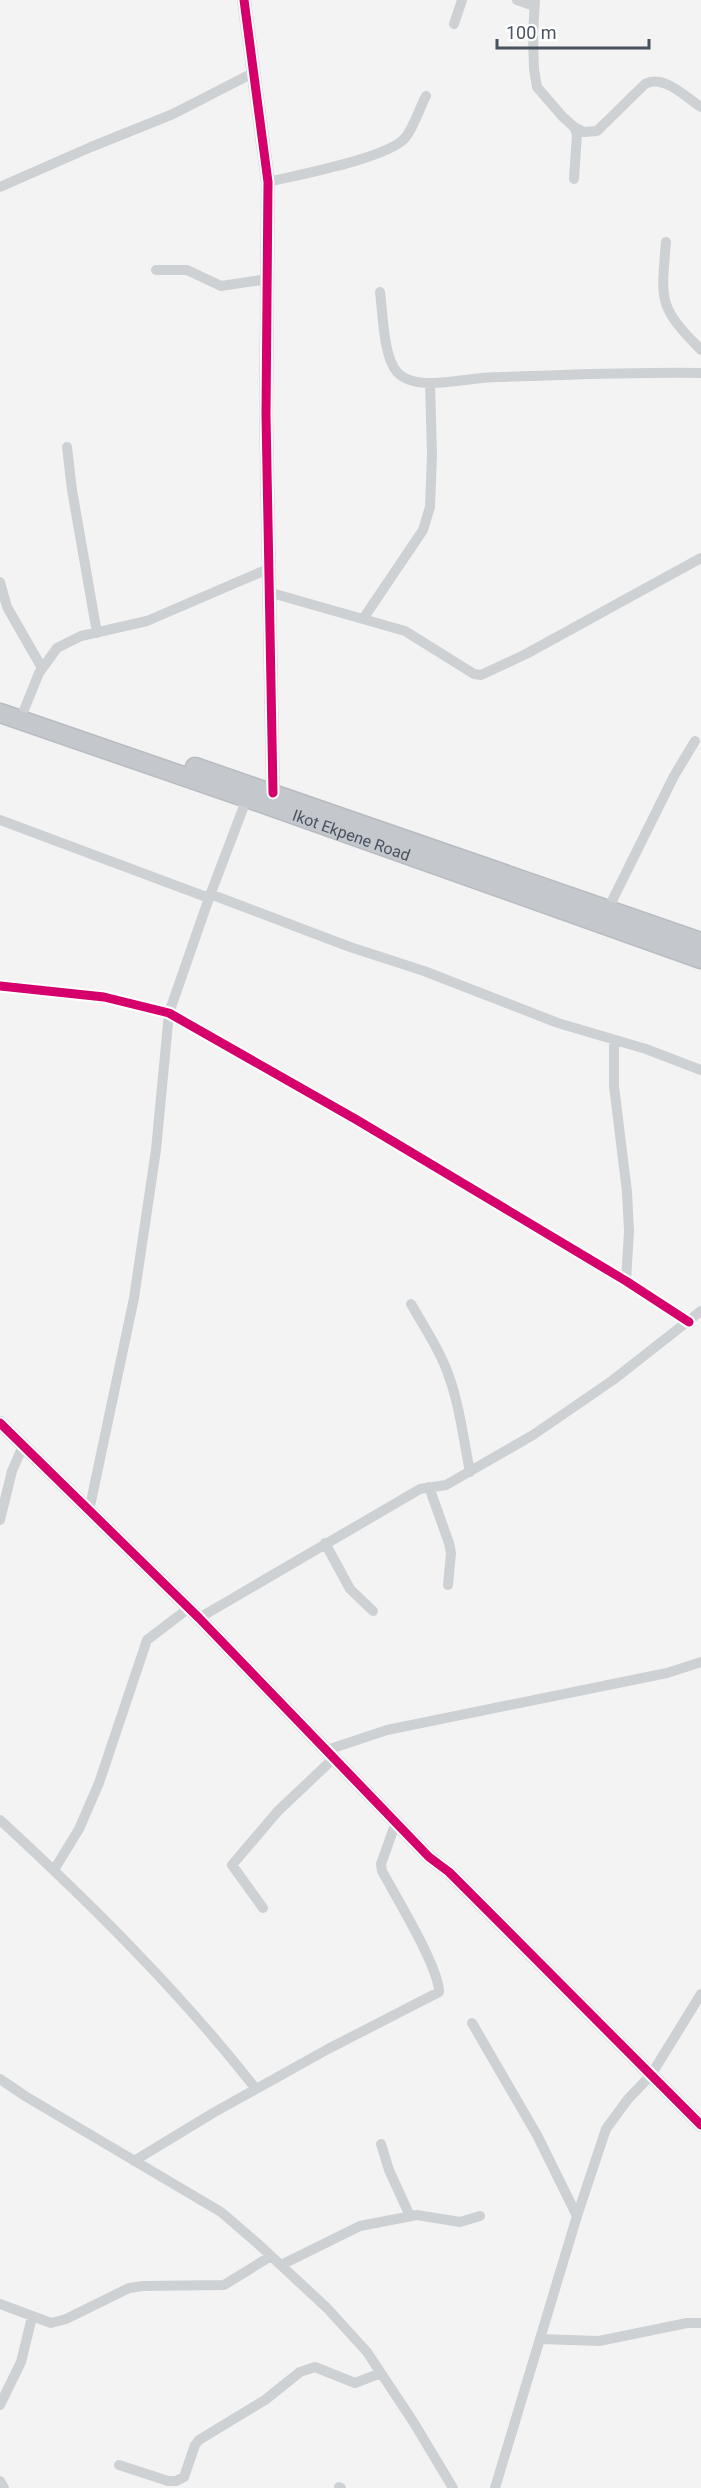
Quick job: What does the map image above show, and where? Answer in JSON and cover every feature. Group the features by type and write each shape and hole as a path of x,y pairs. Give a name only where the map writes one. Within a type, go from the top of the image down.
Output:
{"highway":[{"name":"Ikot Ekpene Road","path":"0,700 23,715 247,798 701,959"},
{"name":"Ikot Ekpene Road","path":"0,713 23,715 273,793 701,942"}],"street":[{"path":"244,0 268,182 266,416 273,793"},
{"path":"454,24 462,0"},
{"path":"517,0 535,3 534,69 537,87 574,127 584,132 597,131 645,84 652,80 663,82 701,107"},
{"path":"0,188 91,147 173,114 255,72"},
{"path":"268,182 367,157 392,148 405,138 426,96"},
{"path":"574,127 576,134 574,179"},
{"path":"666,242 662,291 667,308 677,326 701,350"},
{"path":"156,270 186,270 221,286 268,279"},
{"path":"380,292 391,362 397,372 408,380 430,383 499,377 642,372 701,373"},
{"path":"363,619 423,530 430,507 432,455 430,383"},
{"path":"67,447 97,633"},
{"path":"268,592 405,631 474,674 481,675 536,649 701,558"},
{"path":"23,715 42,668 57,648 81,636 147,621 268,569"},
{"path":"0,582 7,607 42,668"},
{"path":"608,909 674,776 695,741"},
{"path":"89,1511 134,1298 156,1150 169,1013 209,896 247,798"},
{"path":"0,820 350,947 424,971 558,1023 701,1070"},
{"path":"0,986 82,994 169,1013 357,1120 626,1281 689,1322"},
{"path":"614,1040 614,1086 627,1192 629,1231 626,1281"},
{"path":"411,1304 435,1343 446,1367 453,1388 470,1472"},
{"path":"54,1870 79,1829 99,1783 147,1640 420,1489 446,1485 533,1435 580,1404 701,1311"},
{"path":"0,1424 194,1613 429,1857 449,1872 701,2125"},
{"path":"0,1520 12,1471 23,1446"},
{"path":"429,1487 451,1553 448,1585"},
{"path":"325,1543 350,1589 373,1611"},
{"path":"263,1908 232,1865 330,1754 387,1730 667,1673 701,1662"},
{"path":"0,1820 54,1870 198,2019 256,2090"},
{"path":"134,2160 256,2090 439,1992 439,1985 430,1963 382,1871 381,1864 396,1822"},
{"path":"495,2488 606,2128 628,2099 651,2075 701,1994"},
{"path":"472,2023 537,2135 577,2216"},
{"path":"0,2079 221,2212 272,2256 353,2335 414,2423 453,2488"},
{"path":"381,2144 389,2170 410,2216"},
{"path":"281,2265 360,2226 410,2216 431,2216 460,2222 480,2216"},
{"path":"0,2304 44,2322 57,2322 129,2288 224,2285 272,2256"},
{"path":"0,2405 21,2362 32,2317"},
{"path":"540,2339 599,2341 687,2323 701,2323"},
{"path":"120,2465 168,2481 176,2481 184,2477 195,2445 199,2440 265,2400 300,2372 315,2367 355,2383 381,2373"},
{"path":"0,2481 4,2488"}],"cycle path":[{"path":"244,0 268,182 266,415 273,793"},
{"path":"0,986 104,997 169,1013 357,1120 626,1281 689,1322"},
{"path":"0,1423 199,1618 429,1857 449,1872 701,2125"}]}
